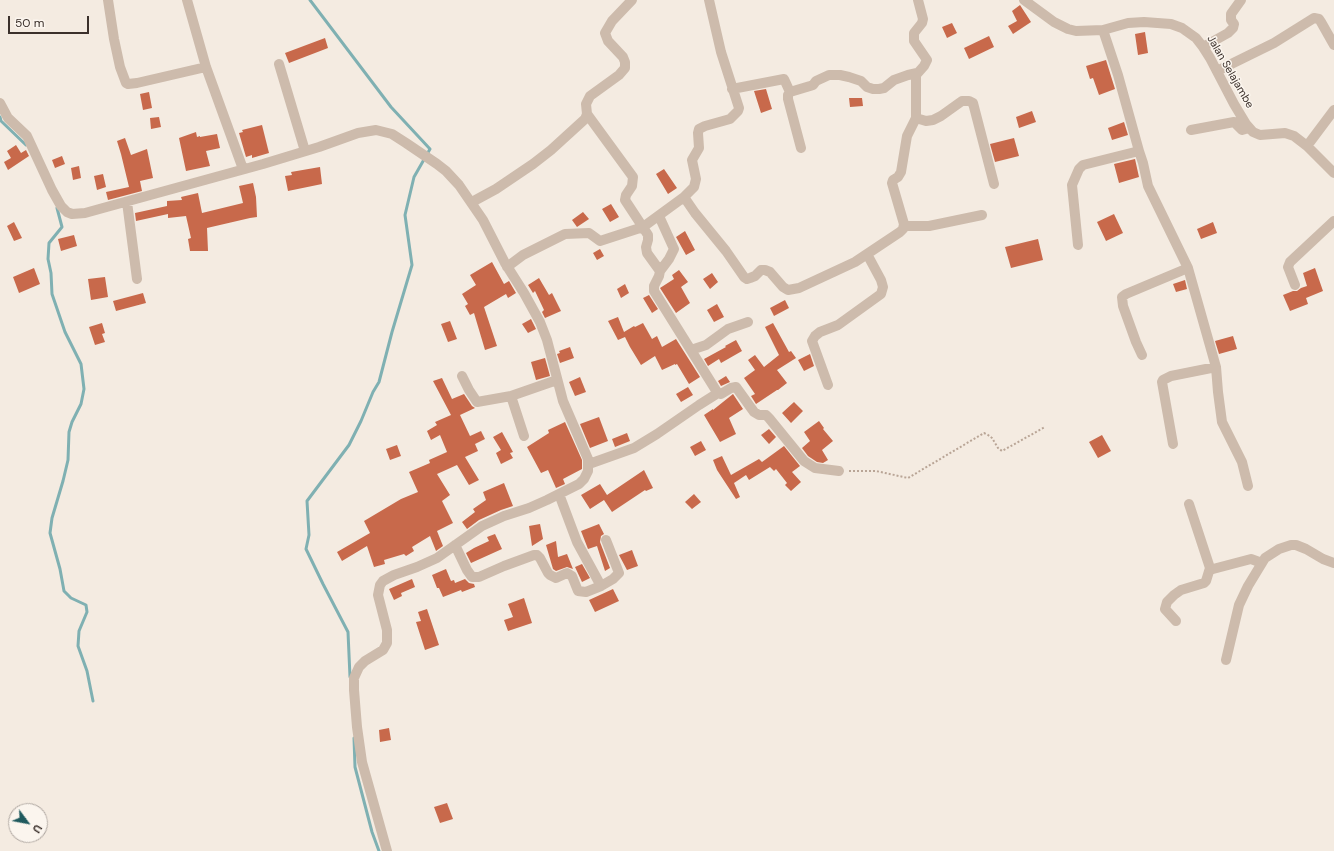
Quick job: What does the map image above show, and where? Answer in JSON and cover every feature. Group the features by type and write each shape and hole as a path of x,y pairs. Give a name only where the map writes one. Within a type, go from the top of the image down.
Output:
{"street":[{"path":"108,0 120,67 126,83 137,83 206,67"},
{"path":"187,0 206,67 243,169"},
{"path":"632,0 612,22 605,33 608,41 623,57 625,68 619,75 590,96 586,104 587,114 633,177 632,186 624,200 648,235 646,247 647,253 660,271"},
{"path":"507,267 523,255 565,234 589,233 600,241 643,227 694,188 696,179 691,162 699,148 699,129 730,119 739,108 721,52 709,0"},
{"path":"790,92 814,85 816,81 829,75 849,77 861,81 867,87 879,89 884,88 894,80 908,74 917,73 924,66 927,60 914,41 914,33 922,23 923,19 918,0"},
{"name":"Jalan Selajambe","path":"1024,0 1047,17 1068,29 1079,31 1103,30 1133,23 1160,22 1182,28 1191,34 1203,47 1249,128"},
{"path":"1203,47 1228,33 1233,28 1234,24 1231,20 1231,14 1241,0"},
{"path":"1217,71 1274,43 1314,18 1319,19 1334,45"},
{"path":"1103,30 1118,75 1143,162 1148,186 1188,268 1216,367 1222,422 1242,462 1248,486"},
{"path":"279,64 305,151"},
{"path":"684,197 745,278 750,278 755,276 761,270 765,270 774,275 788,290 792,290 855,262 900,232 904,226 892,182 901,172 907,136 916,118 917,73"},
{"path":"732,89 784,79 790,92 788,99 801,148"},
{"path":"916,118 933,120 941,116 962,100 973,103 994,184"},
{"path":"0,103 8,118 27,136 56,197 66,212 72,214 85,213 127,202 305,151 358,133 370,130 392,134 446,171 459,185 472,202 490,232 507,267 524,293 540,322 563,400 580,438 589,464 588,471 584,479 579,484 529,508 491,521 471,532 456,545 437,558 394,575 380,585 378,595 387,630 386,643 383,650 362,664 355,673 354,697 361,755 387,851"},
{"path":"1307,146 1334,110"},
{"path":"472,202 496,190 544,156 579,125 587,114"},
{"path":"1192,130 1231,122 1236,123 1242,130 1249,128 1258,135 1288,134 1297,138 1307,146 1334,173"},
{"path":"1078,245 1072,185 1078,169 1083,165 1139,151"},
{"path":"127,202 137,278"},
{"path":"904,226 929,226 982,215"},
{"path":"659,216 674,249 660,271 654,286 654,291 718,393"},
{"path":"1295,285 1288,267 1290,262 1334,221"},
{"path":"828,386 812,341 820,332 838,324 881,294 883,287 881,280 867,254"},
{"path":"1142,355 1123,306 1122,297 1188,268"},
{"path":"691,350 706,345 728,329 748,322"},
{"path":"1173,444 1162,382 1163,380 1172,376 1216,367"},
{"path":"462,376 477,402 511,396 557,380"},
{"path":"589,464 634,448 718,393 721,394 731,388 736,387 754,412 759,415 768,416 804,461 816,468 839,471"},
{"path":"511,396 524,436"},
{"path":"559,494 577,542 601,586"},
{"path":"1176,621 1165,609 1167,602 1181,590 1206,581 1210,568 1189,504"},
{"path":"456,545 469,574 475,578 537,555 550,575 556,578 567,573 574,580 578,590 580,592 586,592 601,586 613,579 619,573 606,540"},
{"path":"1226,660 1239,605 1248,586 1265,558 1286,546 1296,545 1334,563"},
{"path":"1210,568 1213,569 1250,559 1262,562"}],"path":[{"path":"839,471 876,471 908,478 984,433 992,438 998,448 1002,451 1045,427"}],"building":[{"path":"1020,5 1031,22 1013,34 1008,26 1017,21 1012,11"},
{"path":"952,23 957,33 947,38 942,27"},
{"path":"1145,32 1148,53 1138,55 1135,34"},
{"path":"989,36 994,47 969,59 964,48"},
{"path":"325,38 328,48 289,63 285,53"},
{"path":"1106,60 1115,89 1099,95 1093,78 1090,79 1086,66"},
{"path":"766,89 772,109 761,113 754,91"},
{"path":"149,92 152,108 143,110 140,94"},
{"path":"849,98 862,98 863,106 850,107"},
{"path":"1032,111 1036,122 1019,128 1016,117"},
{"path":"159,117 161,127 151,129 150,118"},
{"path":"1124,122 1128,135 1112,140 1108,128"},
{"path":"262,125 269,153 252,158 252,155 246,157 239,133 243,132 242,130"},
{"path":"196,132 197,137 217,134 220,148 206,151 210,166 186,171 179,138"},
{"path":"125,138 131,155 147,149 153,178 140,181 142,191 108,200 106,192 129,187 117,141"},
{"path":"1014,138 1019,156 995,162 990,144"},
{"path":"16,145 21,153 26,150 29,156 8,170 4,162 11,158 7,151"},
{"path":"62,156 65,164 55,168 52,160"},
{"path":"1135,159 1139,177 1119,183 1114,164"},
{"path":"79,166 81,178 73,180 71,168"},
{"path":"320,167 322,184 288,191 285,176 292,175 291,172"},
{"path":"664,169 677,188 668,194 656,174"},
{"path":"103,174 106,187 97,190 94,176"},
{"path":"253,183 256,197 257,217 207,228 208,251 190,251 188,239 191,238 186,216 168,218 168,214 136,221 135,213 167,206 167,201 182,200 181,197 198,193 202,213 243,203 239,186"},
{"path":"611,204 619,217 610,222 602,209"},
{"path":"583,212 589,219 577,227 572,220"},
{"path":"1114,214 1123,233 1106,241 1097,222"},
{"path":"14,222 22,238 14,241 7,226"},
{"path":"1213,222 1217,233 1201,239 1197,229"},
{"path":"685,231 695,250 686,255 676,237"},
{"path":"74,235 77,246 61,251 58,239"},
{"path":"1038,239 1043,260 1011,268 1005,247"},
{"path":"600,249 604,256 597,260 593,253"},
{"path":"492,262 504,284 509,281 516,293 508,298 506,294 484,307 497,346 485,350 474,313 470,315 465,306 468,304 462,294 476,285 470,275"},
{"path":"34,268 40,284 19,293 13,277"},
{"path":"1315,268 1323,291 1306,298 1308,304 1290,311 1283,295 1307,286 1303,273"},
{"path":"679,270 688,282 681,287 690,303 676,313 660,288 674,279 672,275"},
{"path":"712,273 718,282 710,289 703,279"},
{"path":"105,277 108,297 91,300 88,279"},
{"path":"539,278 549,295 552,293 561,311 545,318 542,312 544,310 535,291 533,293 528,285"},
{"path":"1185,280 1187,289 1176,292 1173,284"},
{"path":"625,284 629,293 621,298 617,289"},
{"path":"143,293 146,303 116,311 113,301"},
{"path":"649,295 658,309 652,313 643,298"},
{"path":"785,300 789,308 774,316 770,308"},
{"path":"717,304 724,317 714,322 707,310"},
{"path":"618,317 624,332 643,323 652,339 657,336 662,347 676,339 700,377 689,384 677,364 662,370 655,356 641,365 625,337 618,340 608,321"},
{"path":"531,319 536,329 528,333 522,324"},
{"path":"450,321 457,339 448,342 441,324"},
{"path":"102,323 105,333 102,334 105,342 95,345 89,327"},
{"path":"773,323 789,352 791,351 796,358 777,370 787,383 756,404 751,396 755,394 744,378 755,370 748,360 755,355 764,367 779,355 765,327"},
{"path":"1233,336 1237,349 1219,354 1215,341"},
{"path":"736,340 742,351 721,363 719,359 708,366 704,359"},
{"path":"570,347 574,358 560,363 557,354 560,353 559,351"},
{"path":"810,354 814,366 804,371 798,360"},
{"path":"545,358 550,376 536,380 531,362"},
{"path":"726,376 730,382 721,386 718,381"},
{"path":"580,377 586,392 575,396 569,382"},
{"path":"442,378 452,399 464,394 475,408 460,415 470,436 481,431 485,439 475,444 478,451 465,457 479,480 469,485 457,465 437,474 450,495 442,501 453,523 437,531 443,546 436,551 430,536 412,547 414,551 406,556 404,554 384,560 385,564 374,567 367,546 342,561 337,552 370,533 364,521 401,499 418,492 409,472 430,463 429,460 447,452 440,435 431,440 427,431 437,425 435,422 451,415 433,381"},
{"path":"688,387 693,395 681,402 676,394"},
{"path":"733,394 743,409 729,418 736,434 720,442 704,415 713,410"},
{"path":"794,402 803,411 791,423 782,413"},
{"path":"599,417 608,441 590,448 580,424"},
{"path":"819,421 824,428 823,429 833,441 822,450 828,460 823,463 817,462 808,456 802,448 810,441 804,432"},
{"path":"565,422 582,460 582,469 563,479 565,484 556,488 548,470 541,473 527,447 549,433 548,430"},
{"path":"769,429 776,437 769,444 761,435"},
{"path":"502,432 513,452 510,453 513,458 501,464 496,453 501,450 493,437"},
{"path":"627,433 630,441 615,447 612,439"},
{"path":"1102,435 1111,451 1098,458 1089,442"},
{"path":"701,441 706,450 695,456 690,447"},
{"path":"397,445 401,456 390,460 386,449"},
{"path":"784,446 800,466 792,472 801,482 791,491 785,485 787,483 776,469 774,471 770,467 749,480 746,475 734,483 740,497 736,499 717,470 713,460 722,456 731,475 759,459 762,462"},
{"path":"644,470 653,488 646,491 645,490 612,512 604,500 590,509 581,495 600,484 607,495"},
{"path":"504,483 513,506 479,520 467,529 462,522 475,512 473,509 486,500 483,492"},
{"path":"694,494 701,502 692,509 685,502"},
{"path":"540,524 543,539 532,546 529,526"},
{"path":"599,524 604,534 601,536 600,542 610,568 605,571 597,546 588,549 581,531"},
{"path":"495,534 502,549 471,563 466,553 489,541 487,537"},
{"path":"556,541 558,557 567,554 573,569 567,567 556,571 553,569 546,545"},
{"path":"632,550 638,566 627,570 619,555"},
{"path":"582,564 590,578 582,582 575,567"},
{"path":"446,569 451,581 454,580 455,583 465,579 469,583 474,584 475,587 462,592 461,590 443,597 439,588 437,588 432,575"},
{"path":"412,579 415,587 401,593 402,596 394,600 389,589"},
{"path":"613,589 619,601 595,612 589,600"},
{"path":"524,598 532,623 508,631 504,620 513,617 508,604"},
{"path":"427,609 439,645 425,650 416,622 421,621 418,612"},
{"path":"389,728 391,740 380,742 379,730"},
{"path":"447,803 453,819 440,823 434,807"}],"waterway":[{"path":"310,0 391,107 430,149 414,177 405,215 412,265 379,382 349,445 307,501 309,535 306,549 348,632 350,677"},
{"path":"0,117 1,121 26,145"},
{"path":"57,208 62,227 49,243 48,259 51,273 52,294 65,332 81,364 84,389 81,404 69,432 68,460 52,518 50,533 60,569 64,591 71,598 86,605 87,612 79,631 78,646 87,671 93,701"},
{"path":"354,738 355,767 372,832 379,851"}]}
